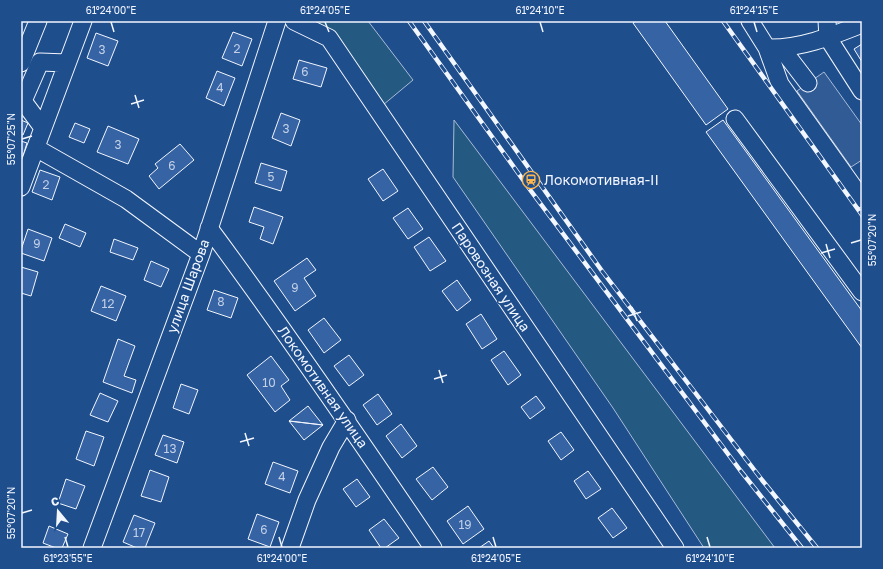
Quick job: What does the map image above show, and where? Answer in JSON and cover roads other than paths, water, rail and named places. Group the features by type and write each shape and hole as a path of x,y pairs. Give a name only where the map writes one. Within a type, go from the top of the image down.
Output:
{"street":[{"path":"21,63 38,21"},
{"path":"21,187 83,21"},
{"name":"улица Шарова","path":"92,548 201,254 208,228 277,21"},
{"name":"Паровозная улица","path":"294,21 329,38 675,548"},
{"path":"750,21 808,83"},
{"path":"827,21 828,38 862,91"},
{"path":"774,48 828,38 862,24"},
{"path":"774,48 780,84 862,199"},
{"path":"43,128 22,100 40,62 67,63"},
{"path":"734,119 862,292"},
{"path":"36,148 126,199 201,254"},
{"name":"Локомотивная улица","path":"208,228 347,420 433,548"},
{"path":"290,548 306,500 331,447 347,420"}],"railway":[{"path":"409,21 531,191 740,470 802,548"},
{"path":"424,21 602,271 762,480 817,548"},
{"path":"723,21 862,215"}],"place":[{"name":"Локомотивная-II","path":"531,180"}]}
